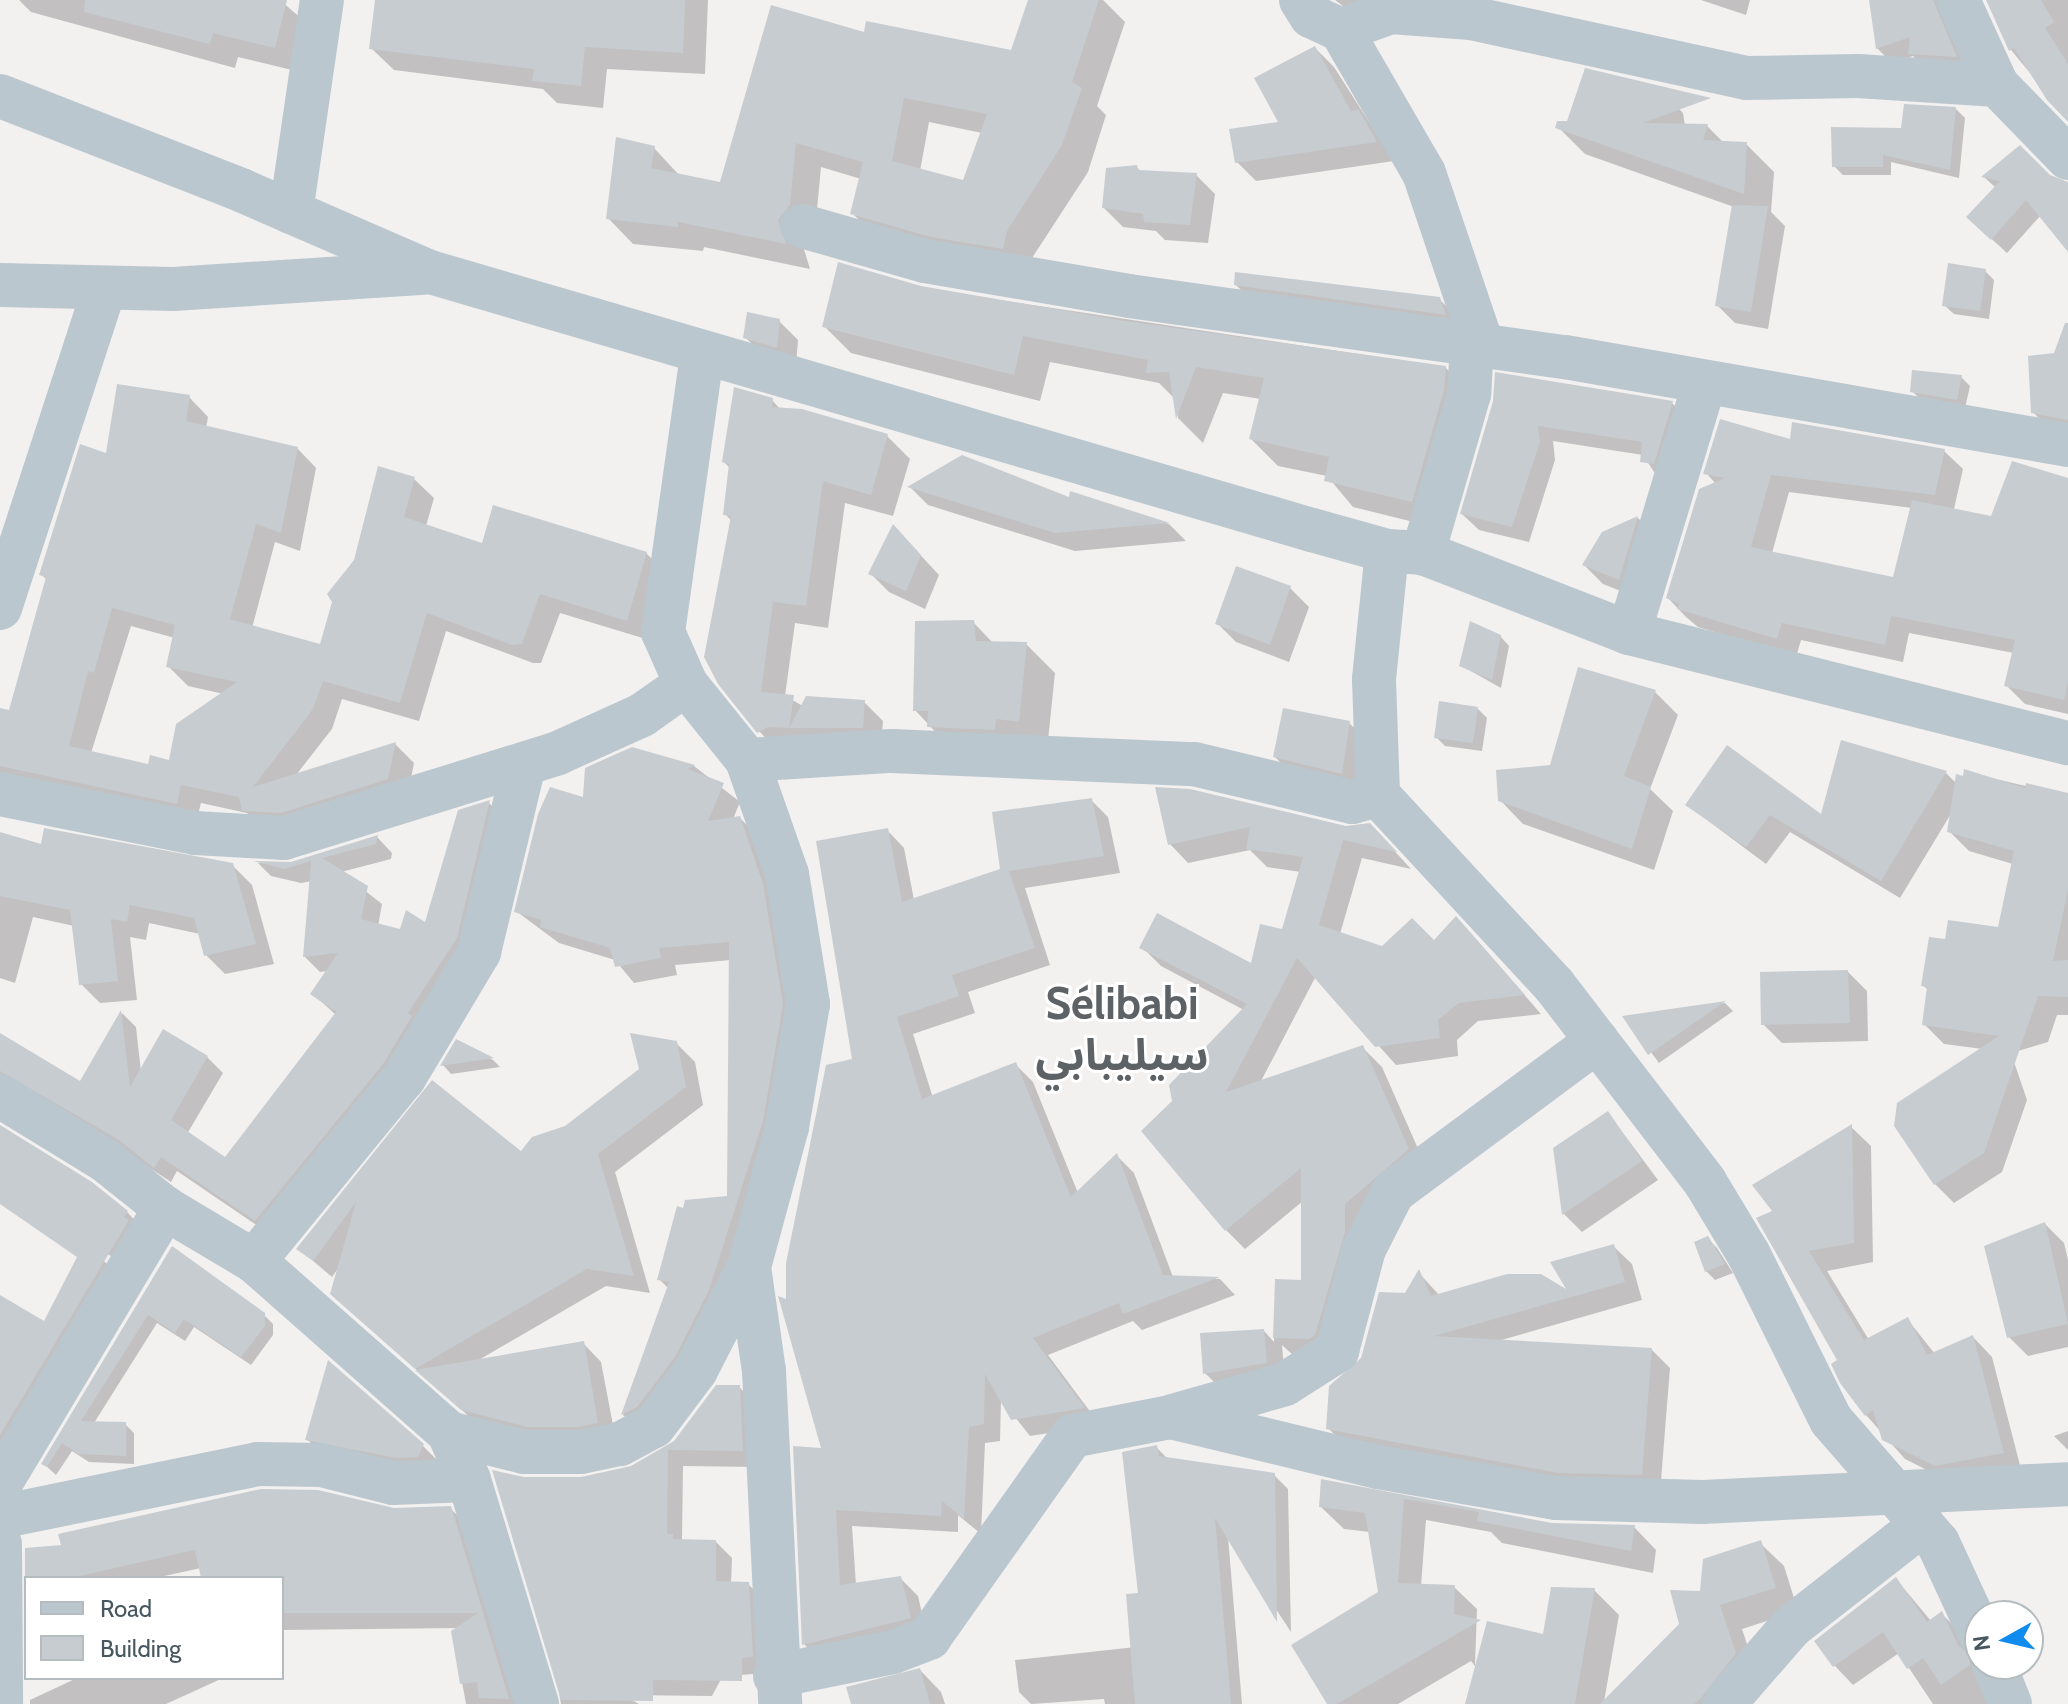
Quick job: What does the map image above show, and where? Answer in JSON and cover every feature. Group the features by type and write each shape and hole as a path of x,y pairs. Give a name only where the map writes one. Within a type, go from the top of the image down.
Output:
{"street":[{"path":"291,212 322,0"},
{"path":"1301,0 1311,16 1341,30 1424,173 1483,347"},
{"path":"1958,0 1997,85 2068,158"},
{"path":"1341,30 1391,12 1471,18 1747,78 1858,76 1997,85"},
{"path":"0,96 291,212 430,272 702,355 1405,552 1629,633 2068,743"},
{"path":"802,226 925,261 1483,347 2068,445"},
{"path":"0,285 104,290 430,272"},
{"path":"0,608 104,290"},
{"path":"1483,347 1471,361 1469,394 1405,552 1374,680 1378,795 1554,985 1727,1218 1831,1420 1938,1543 1964,1600"},
{"path":"449,1433 512,1450 581,1452 620,1444 654,1426 696,1370 749,1267 787,1127 808,1004 787,874 747,760 686,684 663,632 702,355"},
{"path":"1629,633 1704,385"},
{"path":"0,794 195,833 284,838 524,764 642,715 686,684"},
{"path":"747,760 892,751 1194,764 1352,802 1378,795"},
{"path":"254,1261 404,1078 479,952 524,764"},
{"path":"749,1267 764,1371 777,1690 929,1638 1072,1436 1171,1417 1285,1384 1337,1351 1364,1249 1393,1192 1597,1041"},
{"path":"0,1096 106,1161 165,1208 254,1261 449,1433 469,1480 536,1704 572,1704"},
{"path":"0,1484 165,1208"},
{"path":"1171,1417 1378,1467 1556,1498 1703,1502 1894,1489 2068,1484"},
{"path":"0,1517 258,1464 321,1465 393,1483 469,1480"},
{"path":"1724,1704 1791,1627 1923,1524"},
{"path":"0,1544 1,1704"},
{"path":"2000,1680 2010,1704"}],"building":[{"path":"85,0 287,0 275,48 213,33 210,44 84,12"},
{"path":"375,0 685,0 683,53 585,47 581,86 532,81 534,69 369,49"},
{"path":"1028,0 1099,0 1072,82 1082,88 1062,145 1007,231 1003,249 931,237 850,214 863,162 796,143 790,205 778,220 786,244 678,222 678,227 606,219 616,137 655,146 651,168 720,182 771,5 864,32 866,21 1011,50","holes":["904,98 987,114 963,180 892,161"]},
{"path":"1869,0 1933,0 1957,57 1908,54 1910,37 1876,49"},
{"path":"1986,0 2041,0 2054,22 2045,28 2068,64 2068,122 2047,100 2014,48 2009,51"},
{"path":"1315,46 1351,111 1359,110 1377,142 1235,163 1229,129 1278,122 1254,78"},
{"path":"1585,68 1711,98 1643,123 1708,124 1703,140 1747,142 1744,194 1555,128 1557,121 1567,121"},
{"path":"1904,104 1956,107 1950,170 1883,155 1883,167 1832,167 1831,127 1901,128"},
{"path":"2020,145 2050,175 2068,182 2068,252 2026,200 1991,240 1966,217 2000,181 1981,177"},
{"path":"1137,165 1138,170 1197,173 1190,225 1144,222 1143,214 1102,208 1106,168"},
{"path":"1732,205 1768,206 1751,312 1715,306"},
{"path":"838,262 921,286 1125,321 1446,366 1444,390 1412,502 1324,481 1329,457 1249,439 1264,378 1196,367 1176,419 1169,372 1146,373 1148,360 1023,336 1014,375 822,327"},
{"path":"1948,263 1986,269 1980,311 1942,306"},
{"path":"1235,272 1440,297 1446,315 1234,285"},
{"path":"747,312 780,319 777,348 743,338"},
{"path":"2065,323 2068,323 2068,420 2031,413 2028,356 2054,353"},
{"path":"1912,370 1962,375 1957,400 1910,392"},
{"path":"1495,372 1673,401 1654,464 1640,462 1642,442 1538,426 1540,442 1512,527 1460,514 1493,401"},
{"path":"117,384 190,395 186,421 298,447 281,533 256,524 230,619 320,644 332,602 327,594 354,560 378,466 415,477 404,517 482,543 493,505 647,552 627,621 540,594 522,644 512,645 427,613 400,703 323,681 313,709 253,787 396,742 388,779 281,813 242,811 239,797 181,785 177,804 0,766 0,708 9,710 46,577 39,575 80,444 106,453","holes":["112,608 175,625 166,667 237,682 176,724 169,760 150,755 148,764 69,746 88,671 94,673"]},
{"path":"734,387 773,398 772,407 802,409 888,434 871,495 823,481 806,606 773,602 761,692 794,695 789,728 768,727 757,733 718,684 704,657 731,516 723,515 729,464 722,462"},
{"path":"1720,419 1790,439 1792,422 1945,449 1935,495 1771,475 1751,547 1893,577 1912,500 1991,516 2012,461 2068,478 2068,682 2064,700 2004,686 2015,640 1891,616 1885,645 1782,623 1777,639 1677,609 1679,604 1666,598 1699,489 1725,478 1703,474"},
{"path":"962,455 1069,497 1070,491 1170,523 1055,533 907,487"},
{"path":"1638,516 1619,580 1582,565 1602,532"},
{"path":"893,524 921,555 906,591 868,574"},
{"path":"1236,566 1291,586 1270,645 1215,624"},
{"path":"974,620 976,641 1027,642 1019,722 996,719 995,730 927,727 928,711 913,711 915,621"},
{"path":"1470,621 1501,635 1492,680 1459,666"},
{"path":"1578,667 1656,690 1624,776 1651,787 1632,849 1498,801 1496,770 1550,765"},
{"path":"806,696 865,700 863,728 789,728"},
{"path":"1439,701 1478,707 1473,743 1434,738"},
{"path":"1283,708 1350,721 1342,774 1273,757"},
{"path":"1841,740 1947,771 1881,881 1770,815 1746,847 1685,805 1727,745 1821,814"},
{"path":"632,747 695,765 688,769 724,783 708,821 740,816 763,884 783,1004 763,1121 709,1290 675,1357 637,1407 621,1415 669,1282 657,1280 677,1206 683,1208 685,1200 727,1196 729,942 659,948 661,958 615,967 610,948 540,927 541,920 514,912 538,814 550,787 583,797 585,768"},
{"path":"1964,769 2025,788 2026,783 2068,793 2068,890 2053,961 2068,960 2068,997 2038,996 1984,1153 1934,1185 1894,1126 1897,1103 1999,1036 1922,1025 1927,987 1921,986 1929,937 1945,939 1948,920 1998,927 2014,851 1947,832 1956,774 1963,776"},
{"path":"1155,787 1190,789 1346,826 1370,823 1397,852 1343,840 1319,925 1382,946 1412,918 1434,940 1456,916 1525,995 1459,1003 1438,1020 1440,1038 1375,1047 1297,958 1226,1092 1363,1045 1409,1149 1345,1204 1345,1232 1315,1335 1309,1339 1273,1338 1275,1279 1301,1280 1301,1168 1225,1231 1141,1131 1172,1101 1169,1085 1247,1004 1139,948 1157,913 1251,963 1260,924 1282,929 1303,857 1246,849 1250,827 1168,845"},
{"path":"1092,798 1104,856 1009,871 1035,948 952,975 959,996 897,1017 922,1099 1016,1062 1071,1197 1117,1153 1163,1275 1220,1277 1123,1314 1119,1303 1033,1338 1085,1408 1011,1420 985,1374 984,1424 969,1427 964,1519 942,1501 941,1516 836,1510 840,1585 901,1576 911,1618 802,1645 793,1446 821,1448 778,1296 786,1299 786,1263 826,1065 852,1059 816,841 888,828 902,902 1000,869 992,812"},
{"path":"490,800 457,938 408,1013 412,1016 383,1064 255,1221 161,1157 154,1168 119,1140 0,1071 0,1033 80,1081 121,1010 130,1087 163,1029 208,1056 171,1120 225,1157 336,1012 310,994 338,953 303,957 311,861 284,869 253,861 291,862 378,835 376,844 322,858 368,886 361,919 400,929 406,910 425,922 458,810"},
{"path":"44,828 233,863 256,944 204,956 194,918 130,905 127,922 111,919 118,981 79,985 70,910 0,896 0,832 41,844"},
{"path":"1848,970 1850,1023 1761,1025 1760,972"},
{"path":"1726,1001 1648,1055 1622,1016"},
{"path":"630,1033 677,1041 686,1087 598,1154 634,1276 587,1269 415,1369 330,1294 356,1202 313,1261 296,1249 432,1080 521,1151 532,1137 565,1126 639,1069"},
{"path":"456,1039 494,1058 440,1066"},
{"path":"1608,1111 1642,1161 1562,1215 1553,1148"},
{"path":"1852,1124 1854,1243 1809,1251 1864,1340 1908,1317 1927,1355 1973,1335 2004,1453 1935,1466 1882,1440 1873,1410 1865,1416 1840,1383 1831,1364 1837,1360 1756,1218 1772,1211 1752,1185"},
{"path":"0,1125 92,1182 128,1211 124,1217 129,1220 0,1435 0,1295 44,1321 77,1257 0,1204"},
{"path":"2045,1222 2068,1324 2007,1338 1984,1246"},
{"path":"1708,1236 1725,1264 1705,1272 1694,1242"},
{"path":"1614,1244 1625,1282 1434,1336 1652,1348 1642,1475 1558,1473 1326,1429 1329,1386 1361,1358 1379,1292 1405,1293 1419,1269 1431,1296 1507,1274 1541,1274 1566,1289 1550,1262"},
{"path":"172,1246 265,1313 265,1326 241,1357 184,1319 175,1333 148,1315 81,1421 126,1422 126,1456 78,1454 62,1443 47,1467 41,1464"},
{"path":"1264,1329 1267,1363 1203,1374 1200,1333"},
{"path":"584,1341 598,1423 578,1427 527,1427 461,1410 415,1370"},
{"path":"328,1360 424,1444 418,1457 396,1458 305,1440"},
{"path":"716,1385 740,1385 743,1451 668,1450 667,1534 673,1534 673,1539 716,1540 716,1581 749,1582 753,1657 742,1658 742,1681 653,1680 653,1701 561,1700 492,1470 524,1477 581,1477 631,1466 674,1441"},
{"path":"1157,1445 1159,1456 1275,1473 1277,1622 1215,1518 1231,1704 1135,1704 1126,1594 1138,1593 1122,1452"},
{"path":"1321,1479 1552,1523 1635,1525 1631,1551 1477,1521 1479,1512 1404,1499 1398,1583 1455,1585 1454,1614 1481,1620 1337,1704 1327,1704 1291,1645 1378,1592 1365,1513 1319,1507"},
{"path":"261,1489 318,1490 394,1508 451,1506 509,1699 479,1698 477,1682 460,1684 451,1631 478,1613 284,1613 284,1576 201,1576 195,1550 80,1576 25,1576 25,1548 61,1545 58,1534"},
{"path":"1761,1540 1776,1588 1720,1605 1736,1653 1700,1699 1694,1704 1600,1704 1679,1624 1670,1590 1700,1591 1703,1559"},
{"path":"1896,1577 1927,1622 1942,1611 1958,1645 1964,1650 1964,1669 1941,1685 1923,1658 1907,1669 1883,1632 1833,1667 1814,1641"},
{"path":"1551,1587 1595,1588 1575,1704 1465,1704 1487,1621 1543,1634"},
{"path":"920,1668 930,1704 851,1704 846,1687"}],"district":[{"name":"Sélibabi سيليبابي","path":"1122,1030"}]}
